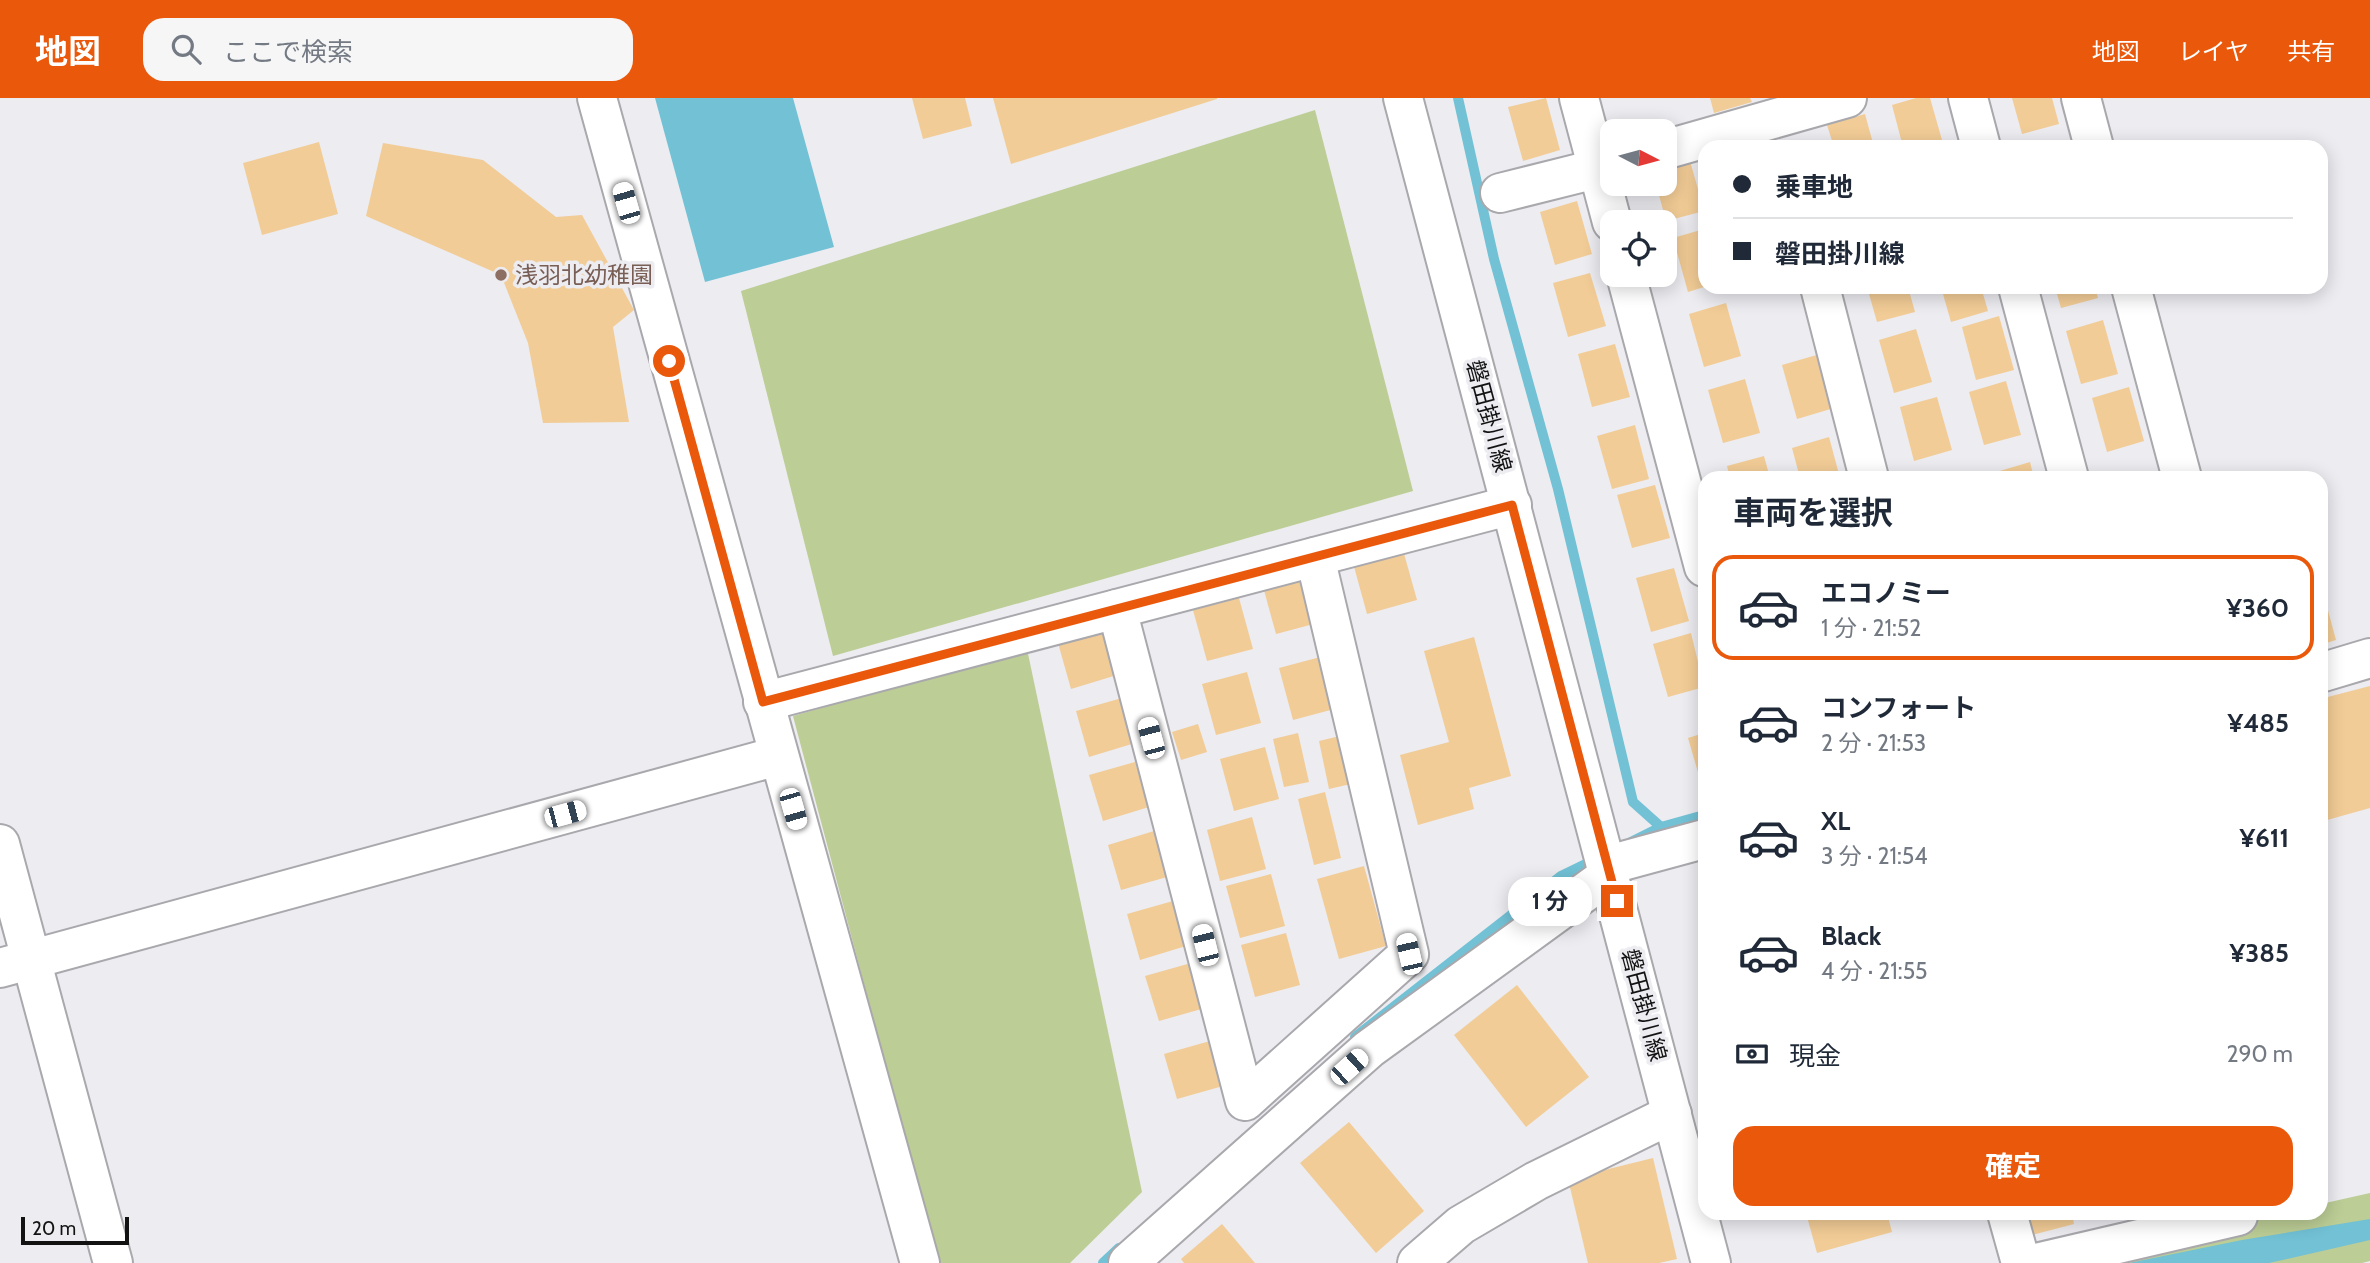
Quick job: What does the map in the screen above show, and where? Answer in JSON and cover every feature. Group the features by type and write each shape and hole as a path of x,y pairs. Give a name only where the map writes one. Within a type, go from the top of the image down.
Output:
{"street":[{"path":"597,98 920,1263"},
{"name":"磐田掛川線","path":"1403,98 1698,1213"},
{"path":"1579,98 1600,154"},
{"path":"1703,140 1777,121 1847,98"},
{"path":"1968,98 1979,140"},
{"path":"2081,98 2092,140"},
{"path":"1677,147 1698,141"},
{"path":"1500,193 1600,168"},
{"path":"1629,287 1698,545"},
{"path":"1822,294 1867,471"},
{"path":"2020,294 2067,471"},
{"path":"2134,294 2180,471"},
{"path":"763,702 1512,505"},
{"path":"1117,609 1245,1101 1409,954 1315,557"},
{"path":"2328,671 2370,658"},
{"path":"16,963 778,755"},
{"path":"1128,1263 1369,1049 1609,869 1698,841"},
{"path":"0,844 16,963 113,1263"},
{"path":"1417,1263 1461,1225 1536,1181 1672,1114"},
{"name":"磐田掛川線","path":"1700,1220 1711,1263"},
{"path":"2009,1220 2021,1263"},
{"path":"2036,1263 2221,1220"}],"green space":[{"path":"1315,110 1413,491 833,656 741,291"},
{"path":"1027,649 1142,1192 1070,1263 938,1263 793,716"},
{"path":"2370,1193 2370,1261 2057,1263 2250,1220 2328,1220 2328,1202"}],"water":[{"path":"655,98 793,98 834,247 705,282"},
{"path":"2370,1219 2370,1240 2269,1263 2129,1263 2242,1240"}],"building":[{"path":"912,98 965,98 972,126 923,139"},
{"path":"993,98 1217,98 1217,99 1011,164"},
{"path":"1546,98 1560,150 1523,161 1508,107"},
{"path":"1710,98 1750,98 1752,102 1714,113"},
{"path":"1916,98 1930,98 1942,140 1901,140 1892,105"},
{"path":"2012,98 2052,98 2059,124 2022,134"},
{"path":"1865,114 1872,140 1832,140 1827,125"},
{"path":"319,142 338,214 262,235 243,163"},
{"path":"383,143 483,160 556,217 582,215 634,310 613,327 629,422 543,423 528,343 501,275 366,216"},
{"path":"1689,157 1698,189 1698,213 1677,218 1677,210 1663,210 1659,196 1677,196 1677,160"},
{"path":"1577,201 1592,254 1555,265 1540,212"},
{"path":"1698,231 1698,289 1688,292 1677,252 1677,237"},
{"path":"1590,273 1606,326 1568,337 1553,283"},
{"path":"1869,294 1910,294 1915,312 1877,322"},
{"path":"1943,294 1983,294 1988,311 1951,322"},
{"path":"2057,294 2097,294 2098,298 2061,308"},
{"path":"1726,303 1741,356 1704,367 1689,314"},
{"path":"1999,316 2014,370 1976,380 1962,327"},
{"path":"2103,320 2118,374 2081,384 2066,331"},
{"path":"1916,329 1932,382 1894,393 1879,340"},
{"path":"1615,344 1630,397 1592,407 1578,354"},
{"path":"1820,354 1834,408 1797,419 1782,365"},
{"path":"1745,379 1760,433 1723,443 1708,390"},
{"path":"2006,381 2021,435 1984,445 1969,392"},
{"path":"2129,387 2144,441 2107,452 2092,398"},
{"path":"1937,397 1952,450 1914,461 1900,407"},
{"path":"1635,425 1649,479 1612,489 1597,436"},
{"path":"1829,437 1838,471 1798,471 1792,448"},
{"path":"1764,456 1768,471 1728,471 1727,466"},
{"path":"2030,462 2032,471 2000,471"},
{"path":"1655,485 1670,538 1632,548 1617,495"},
{"path":"1403,550 1417,600 1367,614 1353,563"},
{"path":"1674,568 1689,621 1651,632 1636,578"},
{"path":"1307,570 1321,622 1276,634 1262,583"},
{"path":"1239,598 1253,649 1207,661 1193,610"},
{"path":"2328,610 2336,640 2328,642"},
{"path":"1104,630 1117,675 1071,689 1058,643"},
{"path":"1691,633 1698,662 1698,689 1668,697 1653,644"},
{"path":"1474,637 1511,776 1469,788 1474,809 1418,825 1400,755 1449,742 1424,651"},
{"path":"1324,656 1338,708 1293,720 1279,668"},
{"path":"1247,672 1261,723 1216,735 1202,684"},
{"path":"2370,686 2370,808 2328,820 2328,697"},
{"path":"1122,698 1135,743 1089,757 1076,711"},
{"path":"1198,724 1207,752 1181,760 1172,732"},
{"path":"1298,733 1309,782 1284,787 1273,739"},
{"path":"1344,735 1355,783 1329,789 1319,741"},
{"path":"1698,735 1698,772 1688,738"},
{"path":"1265,747 1279,799 1234,811 1220,759"},
{"path":"1135,762 1149,807 1103,821 1089,775"},
{"path":"1325,792 1341,858 1314,865 1298,799"},
{"path":"1252,817 1266,869 1220,881 1207,830"},
{"path":"1154,831 1167,877 1121,890 1108,845"},
{"path":"1364,866 1386,946 1339,959 1317,879"},
{"path":"1271,874 1285,926 1240,938 1226,886"},
{"path":"1173,901 1186,946 1140,960 1127,914"},
{"path":"1286,933 1300,985 1255,997 1241,945"},
{"path":"1191,963 1205,1008 1159,1021 1145,976"},
{"path":"1517,985 1589,1077 1526,1127 1454,1035"},
{"path":"1210,1041 1223,1086 1177,1099 1164,1054"},
{"path":"1349,1122 1424,1211 1376,1253 1300,1163"},
{"path":"1653,1158 1677,1259 1659,1263 1588,1263 1568,1179"},
{"path":"1808,1220 1889,1220 1892,1232 1817,1253"},
{"path":"2029,1220 2073,1220 2074,1224 2032,1235"},
{"path":"1222,1224 1255,1263 1184,1263 1181,1259"}],"waterway":[{"path":"1458,98 1494,259 1558,489 1633,802 1661,827"},
{"path":"1631,842 1661,827 1698,817"},
{"path":"1355,1037 1561,876 1598,858"},
{"path":"1103,1263 1119,1248"}],"place":[{"name":"浅羽北幼稚園","path":"501,275"}],"route":[{"path":"669,361 763,702 1512,505 1617,901"}]}
